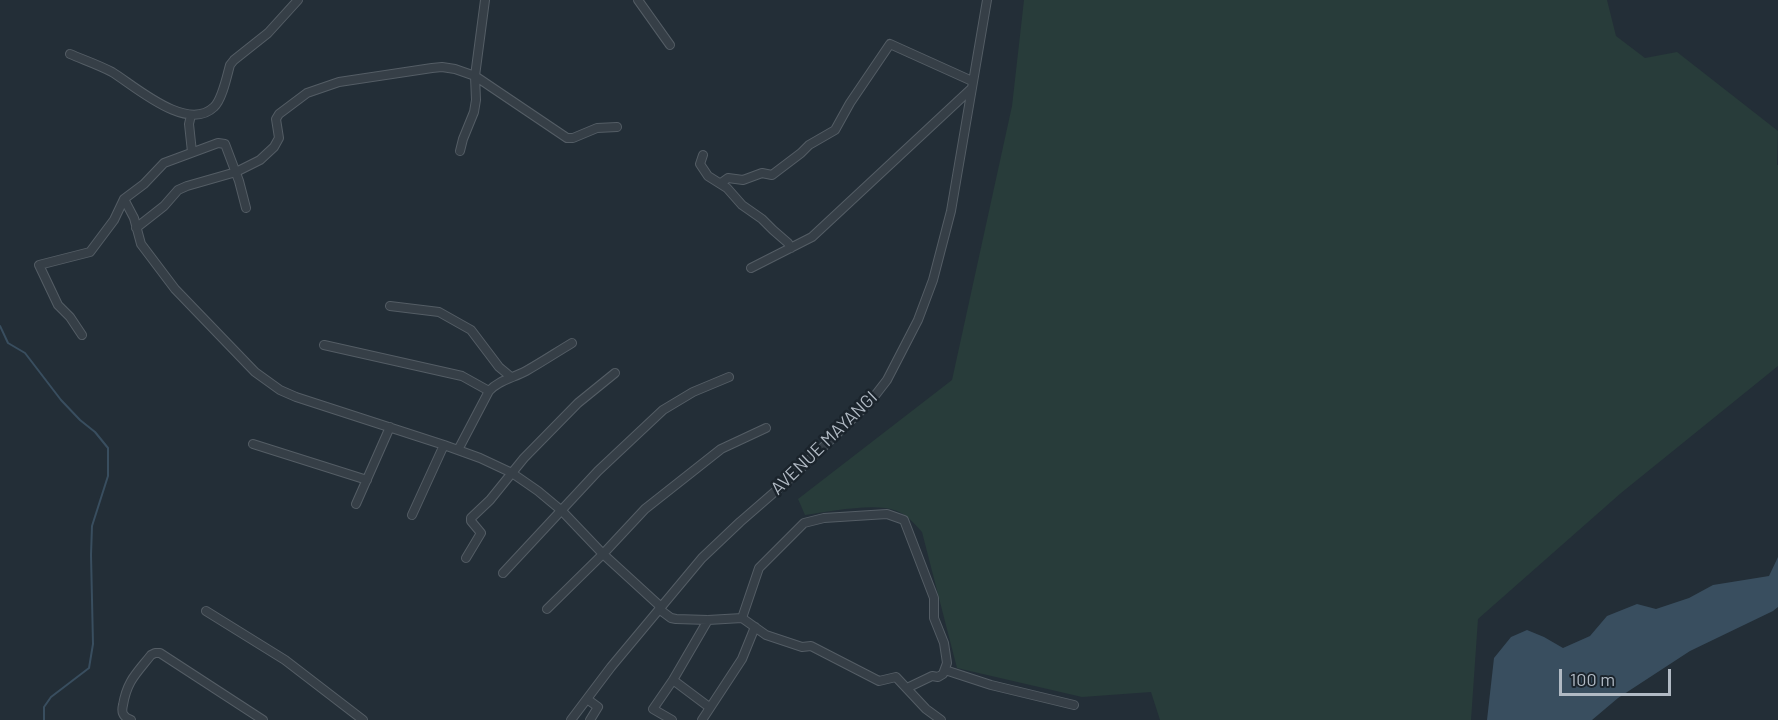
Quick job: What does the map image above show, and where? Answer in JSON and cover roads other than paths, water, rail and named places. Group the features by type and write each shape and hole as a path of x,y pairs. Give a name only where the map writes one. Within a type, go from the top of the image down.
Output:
{"street":[{"path":"70,54 110,72 160,103 191,115 208,112 216,104 230,65 234,60 268,33 298,0"},
{"path":"460,152 476,100 475,76 484,0"},
{"path":"638,0 670,45"},
{"name":"AVENUE MAYANGI","path":"570,720 702,558 793,476 870,402 887,380 918,320 933,280 951,211 987,0"},
{"path":"721,183 728,178 743,180 762,173 772,175 808,145 833,131 890,44 972,85 812,237 751,268"},
{"path":"136,228 153,216 178,190 236,172 269,153 279,138 276,119 279,114 307,93 362,78 442,67 475,76 567,138 573,138 597,128 616,127"},
{"path":"191,115 189,124 192,152"},
{"path":"82,335 70,317 58,305 39,265 92,251 114,220 124,199 144,184 164,163 223,143 227,147 236,172 246,208"},
{"path":"703,155 700,165 708,176 721,183 742,205 788,242 791,248"},
{"path":"124,199 134,218 141,243 175,289 255,372 280,390 444,445 513,473 562,511 603,554 671,618 708,620 742,618 766,635 802,647 811,646 879,681 896,676 926,709 941,720"},
{"path":"390,306 439,312 471,330 498,367 512,377"},
{"path":"458,450 489,391 500,382 525,371 572,343"},
{"path":"324,345 462,376 489,391"},
{"path":"466,558 481,533 471,518 492,498 524,458 578,403 615,373"},
{"path":"503,573 598,471 666,408 693,392 729,376"},
{"path":"356,504 390,427"},
{"path":"547,609 645,509 727,445 766,428"},
{"path":"254,444 367,480"},
{"path":"412,515 444,445"},
{"path":"742,618 759,568 804,523 824,518 886,514 904,520 934,598 934,618 944,643 947,663 943,674 932,676 907,688"},
{"path":"206,611 285,660 363,720"},
{"path":"672,720 653,709 708,620"},
{"path":"702,720 742,659 755,627"},
{"path":"131,720 123,716 122,711 125,689 154,653 160,653 253,717 263,720"},
{"path":"945,670 991,685 1074,705"},
{"path":"673,680 710,707"},
{"path":"587,699 598,707 590,720"}],"water":[{"path":"1778,557 1778,607 1690,651 1618,698 1592,720 1487,720 1494,658 1511,637 1527,630 1563,648 1590,636 1607,616 1637,604 1656,609 1689,598 1713,585 1769,576"}],"waterway":[{"path":"0,326 8,343 25,353 61,400 95,432 108,448 108,476 92,526 93,644 89,668 51,697 44,707 44,720"}]}
